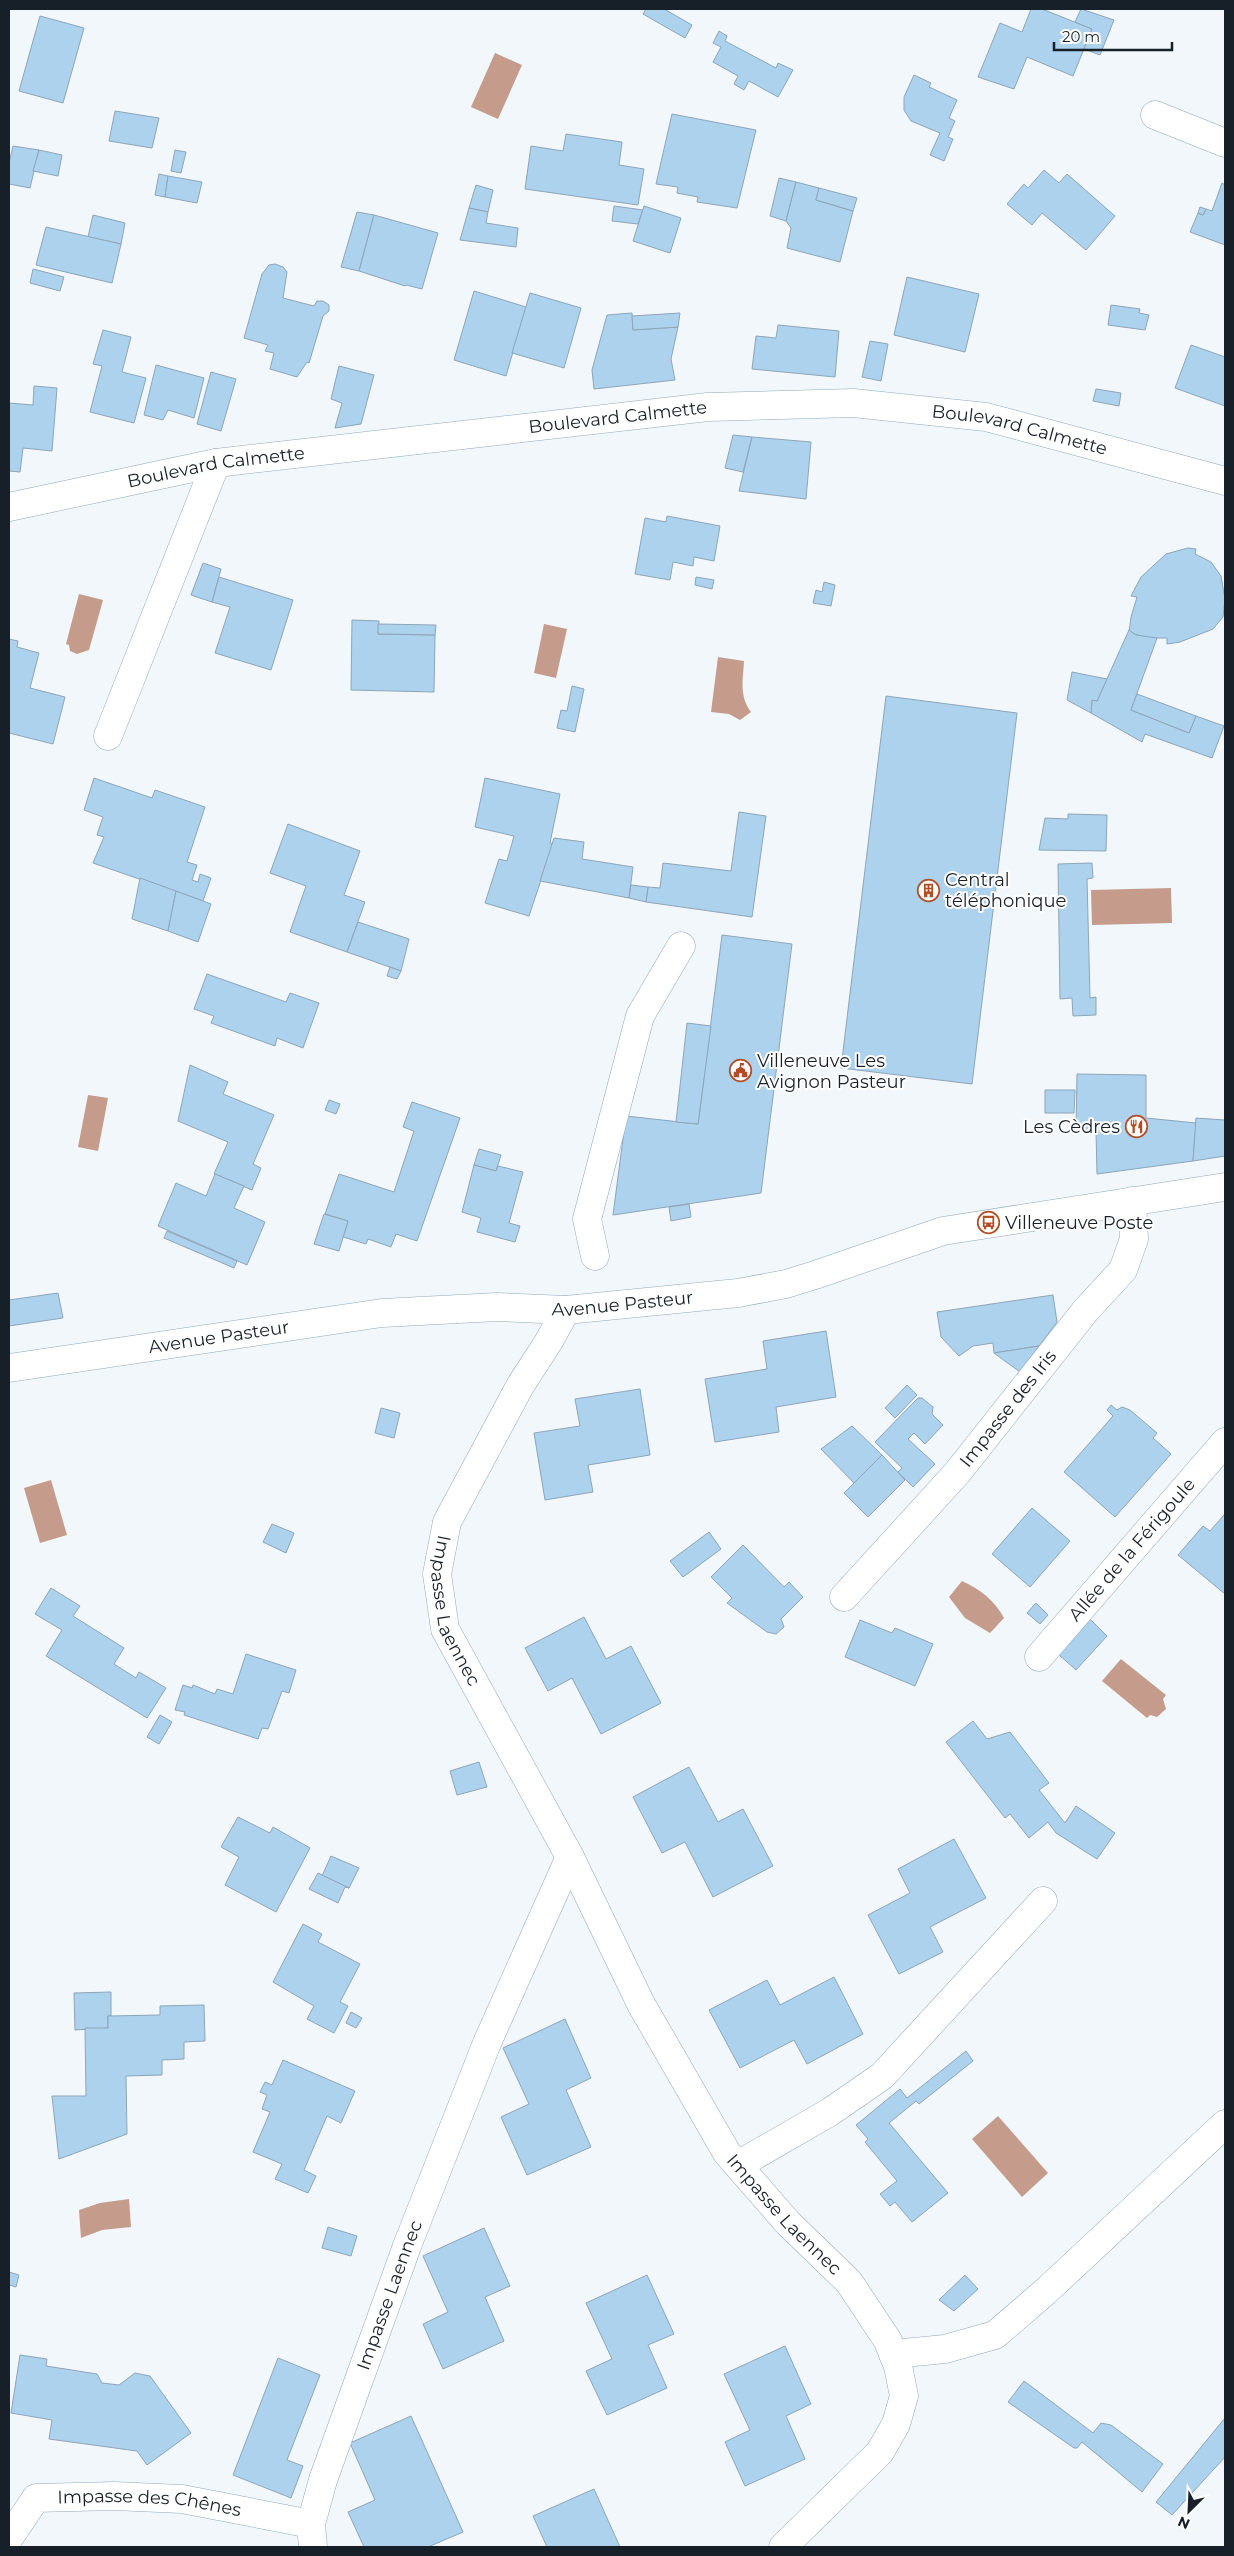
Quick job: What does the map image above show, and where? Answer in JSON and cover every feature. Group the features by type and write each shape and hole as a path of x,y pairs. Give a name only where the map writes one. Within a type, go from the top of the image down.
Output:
{"street":[{"path":"1155,115 1225,143"},
{"name":"Boulevard Calmette","path":"9,508 216,463 708,407 853,403 986,417 1225,482"},
{"path":"108,736 216,463"},
{"path":"594,1256 588,1219 640,1016 681,946"},
{"name":"Avenue Pasteur","path":"9,1368 382,1313 497,1307 566,1310 738,1293 786,1284 943,1231 1225,1187"},
{"name":"Impasse des Iris","path":"844,1597 957,1473 1086,1310 1124,1270 1134,1239 1132,1201"},
{"name":"Impasse Laennec","path":"566,1310 549,1341 520,1386 447,1522 437,1574 445,1629 570,1857 641,2004 727,2153 788,2223 849,2282 893,2354 904,2396 896,2424 880,2452 783,2547"},
{"name":"Allée de la Férigoule","path":"1039,1656 1225,1442"},
{"name":"Impasse Laennec","path":"312,2536 323,2480 422,2209 487,2043 570,1857"},
{"path":"738,2165 830,2112 882,2076 1043,1901"},
{"path":"893,2354 945,2349 995,2335 1045,2292 1225,2124"},
{"name":"Impasse des Chênes","path":"9,2538 36,2498 114,2496 182,2500 312,2536"}],"shaded area":[{"path":"495,53 522,65 498,119 471,107"},
{"path":"79,594 103,600 89,650 77,654 70,651 69,645 66,644"},
{"path":"544,624 567,629 556,678 534,673"},
{"path":"718,657 744,661 743,694 751,712 740,720 729,714 711,712"},
{"path":"1171,888 1172,923 1092,925 1091,890"},
{"path":"88,1095 108,1098 98,1151 78,1147"},
{"path":"51,1480 67,1535 40,1543 24,1488"},
{"path":"962,1581 986,1596 1004,1618 990,1633 965,1618 949,1597"},
{"path":"1121,1659 1166,1695 1163,1699 1166,1709 1157,1717 1150,1715 1147,1718 1102,1681"},
{"path":"998,2116 1048,2173 1022,2197 972,2139"},
{"path":"129,2199 131,2227 102,2230 81,2238 79,2210 100,2203"}],"building":[{"path":"646,9 664,9 692,25 685,38 643,14"},
{"path":"1031,9 1042,9 1092,29 1073,76 1027,57 1014,89 978,77 1000,23 1022,32"},
{"path":"1081,9 1114,20 1100,55 1084,49 1092,29 1075,22"},
{"path":"40,16 84,28 63,103 19,91"},
{"path":"719,31 727,36 725,41 776,68 778,63 793,70 778,97 749,81 744,90 734,84 738,76 713,62 721,47 713,43"},
{"path":"914,75 931,83 929,87 957,100 949,118 955,121 948,137 953,139 944,161 930,155 940,133 911,121 904,110 904,97"},
{"path":"115,111 159,118 152,148 109,141"},
{"path":"672,114 756,130 737,208 697,202 698,197 677,193 678,187 656,184"},
{"path":"566,134 622,142 619,165 644,169 638,205 525,189 531,146 563,151"},
{"path":"13,146 39,150 30,188 9,184 9,163"},
{"path":"39,150 62,155 58,176 33,171"},
{"path":"175,150 186,152 181,173 171,171"},
{"path":"1044,170 1059,183 1067,174 1115,216 1086,250 1042,213 1032,225 1007,204 1024,184 1028,188"},
{"path":"159,174 168,176 165,197 155,195"},
{"path":"168,176 202,182 197,203 165,197"},
{"path":"779,178 796,182 786,221 770,216"},
{"path":"796,182 819,188 816,200 853,211 840,262 787,248 791,228 786,221"},
{"path":"1222,183 1225,185 1225,245 1190,232 1198,213 1203,215 1206,209 1212,211"},
{"path":"476,185 493,190 488,212 469,208"},
{"path":"819,188 857,198 853,211 816,200"},
{"path":"614,206 643,210 638,224 612,221"},
{"path":"644,206 681,218 670,253 633,241"},
{"path":"1200,207 1206,209 1203,215 1198,213"},
{"path":"469,208 488,212 486,223 518,228 516,247 460,240"},
{"path":"357,212 374,215 359,271 341,267"},
{"path":"93,215 125,223 121,244 88,237"},
{"path":"374,215 438,233 422,289 405,286 359,271"},
{"path":"46,227 121,244 112,283 36,265"},
{"path":"275,264 283,267 287,272 283,298 314,306 317,301 323,301 329,305 329,311 323,316 309,363 307,362 297,377 270,369 274,353 265,351 268,345 244,338 262,274 269,265"},
{"path":"33,269 64,277 60,291 30,283"},
{"path":"907,277 979,294 965,352 894,335"},
{"path":"474,291 526,307 506,376 454,360"},
{"path":"530,293 581,308 564,368 512,353"},
{"path":"1111,305 1140,309 1139,313 1149,315 1145,330 1108,325"},
{"path":"632,313 633,330 678,327 671,359 675,380 594,389 592,370 607,315"},
{"path":"680,313 678,327 633,330 632,316"},
{"path":"778,325 839,331 835,377 752,369 756,336 776,338"},
{"path":"103,330 131,337 122,372 146,378 134,423 90,412 102,366 93,364"},
{"path":"870,341 888,344 881,381 862,377"},
{"path":"1191,345 1225,357 1225,406 1175,388"},
{"path":"156,365 204,378 194,418 168,410 163,420 144,415"},
{"path":"339,366 374,375 361,424 335,428 342,403 331,399"},
{"path":"211,372 236,379 221,431 197,424"},
{"path":"34,386 57,388 52,451 23,448 20,472 9,471 9,403 33,405"},
{"path":"1096,389 1121,393 1119,406 1093,401"},
{"path":"733,435 752,437 743,472 725,468"},
{"path":"752,437 811,442 806,499 739,491"},
{"path":"667,516 720,526 714,561 694,557 693,566 673,562 670,580 635,574 645,518 666,522"},
{"path":"1188,548 1196,549 1195,554 1211,562 1221,576 1225,599 1223,617 1213,629 1180,642 1167,644 1167,638 1150,638 1129,633 1131,617 1137,597 1131,596 1141,577 1166,554"},
{"path":"203,563 221,569 212,602 191,595"},
{"path":"219,577 293,600 271,670 215,653 230,607 212,602"},
{"path":"696,577 714,580 712,589 695,585"},
{"path":"824,582 835,585 831,606 813,603 816,590 822,592"},
{"path":"352,620 379,621 378,634 435,635 434,692 351,690"},
{"path":"378,624 436,625 435,635 378,634"},
{"path":"1129,630 1136,635 1157,638 1131,710 1189,733 1196,716 1224,726 1212,758 1145,734 1142,742 1091,713 1092,700 1097,701"},
{"path":"9,639 18,641 17,647 39,653 30,688 65,697 53,744 9,733"},
{"path":"1072,672 1107,679 1097,701 1092,700 1091,713 1067,700"},
{"path":"572,686 584,689 575,732 557,728 561,710 567,711"},
{"path":"1137,694 1196,716 1189,733 1131,710"},
{"name":"Central téléphonique","path":"886,696 1017,713 972,1084 841,1068"},
{"path":"94,778 152,798 155,790 205,807 187,862 197,865 192,880 198,882 200,874 211,878 203,901 93,863 104,837 97,835 103,817 84,810"},
{"path":"485,778 560,794 550,843 553,844 529,916 485,903 499,859 507,861 514,836 475,827"},
{"path":"739,812 766,816 752,917 646,902 648,887 660,888 663,863 731,871"},
{"path":"1068,814 1107,815 1106,851 1039,850 1045,818 1068,819"},
{"path":"288,824 360,851 344,895 365,902 347,952 290,932 306,886 270,873"},
{"path":"554,838 584,842 582,859 633,867 629,898 540,881"},
{"path":"1092,863 1093,878 1087,879 1090,998 1096,997 1096,1015 1073,1016 1072,998 1060,999 1058,864"},
{"path":"140,878 176,891 168,931 132,919"},
{"path":"631,885 648,887 646,902 629,898"},
{"path":"176,891 211,904 198,942 168,931"},
{"path":"358,922 409,939 401,971 347,952"},
{"name":"Villeneuve Les Avignon Pasteur","path":"722,935 792,944 761,1193 613,1215 626,1116 698,1124"},
{"path":"390,967 401,971 397,979 387,976"},
{"path":"207,974 286,1002 290,993 319,1003 303,1048 277,1038 275,1046 211,1023 214,1016 194,1009"},
{"path":"687,1023 711,1026 698,1124 676,1122"},
{"path":"190,1065 228,1082 223,1094 274,1115 253,1164 261,1168 252,1190 214,1174 228,1142 178,1121"},
{"name":"Les Cèdres","path":"1077,1074 1146,1075 1146,1118 1196,1123 1193,1161 1097,1174 1096,1131 1076,1131"},
{"path":"1045,1090 1075,1090 1074,1113 1045,1113"},
{"path":"329,1100 340,1104 336,1114 325,1110"},
{"path":"412,1102 460,1118 417,1241 396,1234 391,1247 368,1239 366,1244 343,1237 348,1221 325,1214 339,1174 394,1192 414,1131 403,1127"},
{"path":"1196,1118 1225,1120 1225,1156 1193,1161"},
{"path":"479,1149 501,1155 496,1171 474,1165"},
{"path":"474,1165 496,1171 498,1166 523,1172 509,1223 520,1226 515,1242 477,1232 481,1218 462,1212"},
{"path":"215,1174 244,1186 234,1208 265,1222 247,1265 158,1226 176,1183 206,1196"},
{"path":"689,1204 691,1217 671,1221 669,1207"},
{"path":"324,1214 348,1221 339,1251 314,1244"},
{"path":"167,1231 237,1261 234,1268 164,1238"},
{"path":"58,1293 63,1318 9,1326 9,1300"},
{"path":"1053,1295 1057,1322 1039,1346 994,1353 993,1343 973,1346 959,1356 941,1337 937,1312"},
{"path":"826,1331 836,1397 776,1407 779,1432 715,1442 705,1379 767,1369 763,1341"},
{"path":"1039,1346 1020,1372 994,1353"},
{"path":"907,1385 917,1395 895,1418 885,1408"},
{"path":"640,1389 650,1455 588,1465 593,1492 545,1500 534,1433 580,1426 575,1399"},
{"path":"918,1398 922,1398 933,1407 932,1414 943,1425 925,1444 914,1433 908,1439 935,1464 913,1487 898,1472 902,1468 875,1442"},
{"path":"1111,1405 1117,1410 1122,1407 1130,1410 1157,1433 1153,1438 1171,1454 1115,1517 1064,1472 1113,1416 1107,1410"},
{"path":"381,1408 400,1413 394,1438 375,1433"},
{"path":"852,1426 882,1455 854,1483 821,1449"},
{"path":"882,1455 905,1480 868,1517 844,1493"},
{"path":"1032,1508 1070,1541 1030,1587 992,1554"},
{"path":"1224,1515 1225,1594 1178,1555 1203,1526 1210,1531"},
{"path":"272,1524 294,1533 286,1553 263,1542"},
{"path":"709,1532 721,1549 683,1577 670,1561"},
{"path":"743,1545 784,1587 789,1582 803,1597 781,1619 784,1627 776,1634 767,1632 727,1603 732,1598 711,1577"},
{"path":"51,1588 80,1606 73,1616 124,1648 114,1664 136,1678 139,1672 166,1688 147,1718 46,1656 62,1630 35,1614"},
{"path":"1036,1603 1048,1615 1040,1624 1027,1613"},
{"path":"584,1617 606,1659 631,1646 661,1703 601,1734 572,1678 548,1691 525,1648"},
{"path":"1090,1619 1107,1636 1076,1670 1058,1654"},
{"path":"860,1620 892,1633 895,1628 933,1644 915,1686 845,1657"},
{"path":"246,1654 296,1670 289,1693 282,1691 268,1729 262,1728 258,1739 184,1715 185,1712 175,1710 183,1685 192,1688 193,1685 215,1694 217,1689 233,1694"},
{"path":"160,1715 172,1722 159,1744 147,1737"},
{"path":"973,1721 987,1739 1010,1732 1049,1783 1039,1790 1065,1823 1076,1806 1115,1833 1097,1859 1056,1833 1048,1822 1029,1838 1010,1814 1005,1818 946,1742"},
{"path":"479,1762 487,1787 457,1795 450,1771"},
{"path":"689,1767 718,1822 743,1809 773,1866 713,1897 685,1842 662,1853 633,1797"},
{"path":"238,1817 270,1833 273,1827 310,1848 276,1912 225,1885 239,1857 221,1847"},
{"path":"954,1839 986,1898 930,1927 943,1952 899,1974 868,1915 910,1893 898,1869"},
{"path":"331,1856 359,1868 349,1888 322,1876"},
{"path":"318,1873 349,1888 345,1887 338,1903 309,1889"},
{"path":"303,1924 322,1934 318,1942 360,1964 340,2002 348,2006 334,2033 307,2019 314,2006 273,1982"},
{"path":"834,1977 863,2034 807,2064 794,2040 740,2068 709,2010 767,1980 780,2005"},
{"path":"111,1992 111,2016 108,2016 108,2028 75,2030 74,1993"},
{"path":"204,2005 205,2041 184,2042 184,2059 162,2060 162,2075 126,2076 127,2134 59,2159 52,2096 86,2096 85,2028 108,2028 108,2016 160,2015 160,2006"},
{"path":"351,2012 362,2018 356,2028 346,2023"},
{"path":"565,2019 591,2078 566,2090 591,2147 527,2175 501,2117 529,2104 503,2048"},
{"path":"966,2051 973,2061 919,2104 916,2101 889,2123 948,2193 912,2222 895,2202 890,2206 880,2194 897,2181 865,2142 868,2139 856,2125 900,2089 907,2098"},
{"path":"283,2060 355,2091 341,2123 327,2116 304,2170 316,2176 308,2193 275,2179 282,2164 253,2152 270,2112 262,2109 267,2095 260,2092 265,2082 272,2085"},
{"path":"328,2227 357,2236 351,2256 322,2248"},
{"path":"484,2228 510,2286 485,2297 504,2341 443,2369 423,2324 448,2312 423,2256"},
{"path":"9,2272 19,2275 16,2287 9,2285"},
{"path":"647,2275 674,2334 648,2345 667,2388 607,2415 586,2371 612,2359 586,2303"},
{"path":"965,2275 978,2289 954,2311 939,2300"},
{"path":"785,2346 811,2404 786,2416 805,2459 745,2486 725,2442 750,2430 724,2374"},
{"path":"20,2355 47,2359 46,2366 97,2374 102,2383 119,2385 135,2373 150,2376 191,2433 147,2465 137,2451 49,2439 52,2420 11,2413"},
{"path":"278,2358 320,2375 287,2460 303,2466 291,2498 233,2475"},
{"path":"1024,2381 1093,2433 1101,2423 1111,2425 1163,2464 1142,2492 1082,2442 1077,2448 1074,2448 1008,2402"},
{"path":"411,2416 463,2532 428,2547 364,2547 348,2512 375,2500 350,2443"},
{"path":"1225,2418 1225,2457 1172,2515 1156,2502"},
{"path":"594,2489 620,2547 547,2547 533,2516"}],"place":[{"name":"Central téléphonique","path":"929,890"},
{"name":"Villeneuve Les Avignon Pasteur","path":"741,1071"},
{"name":"Les Cèdres","path":"1136,1127"},
{"name":"Villeneuve Poste","path":"989,1223"}]}
